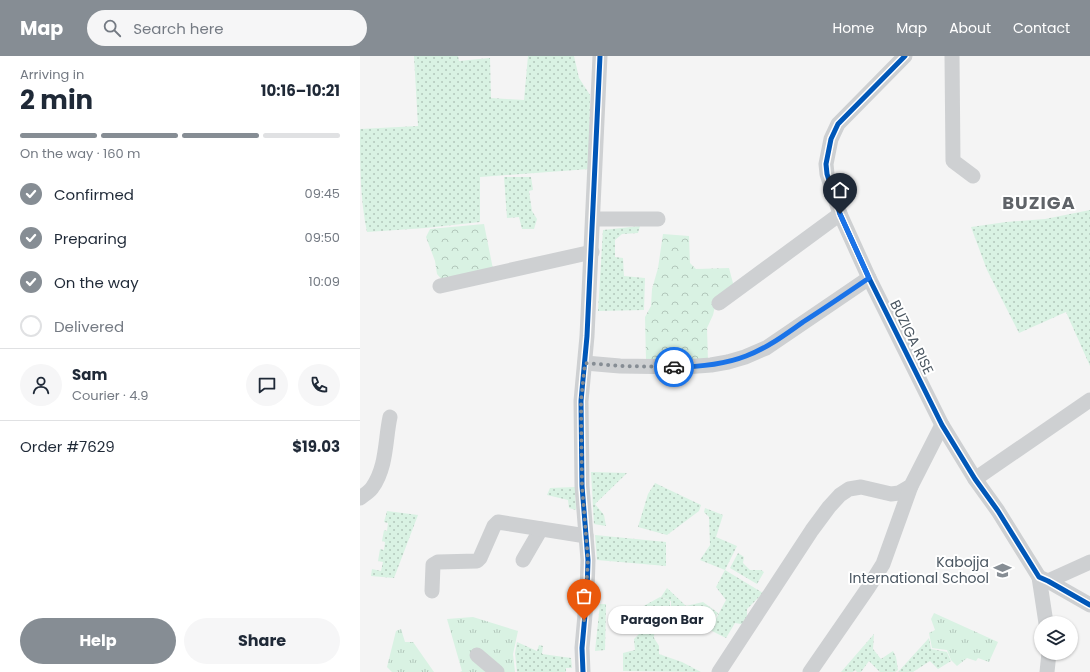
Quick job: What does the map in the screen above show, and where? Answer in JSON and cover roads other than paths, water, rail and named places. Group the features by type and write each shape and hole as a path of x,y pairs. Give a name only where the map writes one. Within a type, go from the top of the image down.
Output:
{"street":[{"path":"583,672 582,648 588,560 582,486 581,409 588,336 600,56"},
{"name":"BUZIGA RISE","path":"905,56 838,124 831,139 826,164 827,174 840,214 869,278 942,425 975,479 1043,579 1090,605"},
{"path":"952,56 953,160 973,176"},
{"path":"719,303 840,214"},
{"path":"593,219 658,219"},
{"path":"440,286 592,252"},
{"path":"585,363 620,366 685,367 711,365 745,357 766,348 869,278"},
{"path":"975,479 1090,400"},
{"path":"360,498 371,489 378,478 385,451 390,417"},
{"path":"810,672 883,564 911,486 942,425"},
{"path":"719,672 812,530 840,495 849,489 861,487 891,494 899,493 911,486"},
{"path":"432,591 433,565 438,562 477,561 480,558 494,526 498,522 586,536"},
{"path":"523,560 541,529"},
{"path":"1046,616 1043,579 1090,562"},
{"path":"477,655 497,672"},
{"path":"1047,672 1048,660"}],"place":[{"name":"Kabojja International School","path":"1002,570"},
{"name":"Paragon Bar","path":"584,620"}],"district":[{"name":"BUZIGA","path":"1039,202"}]}
